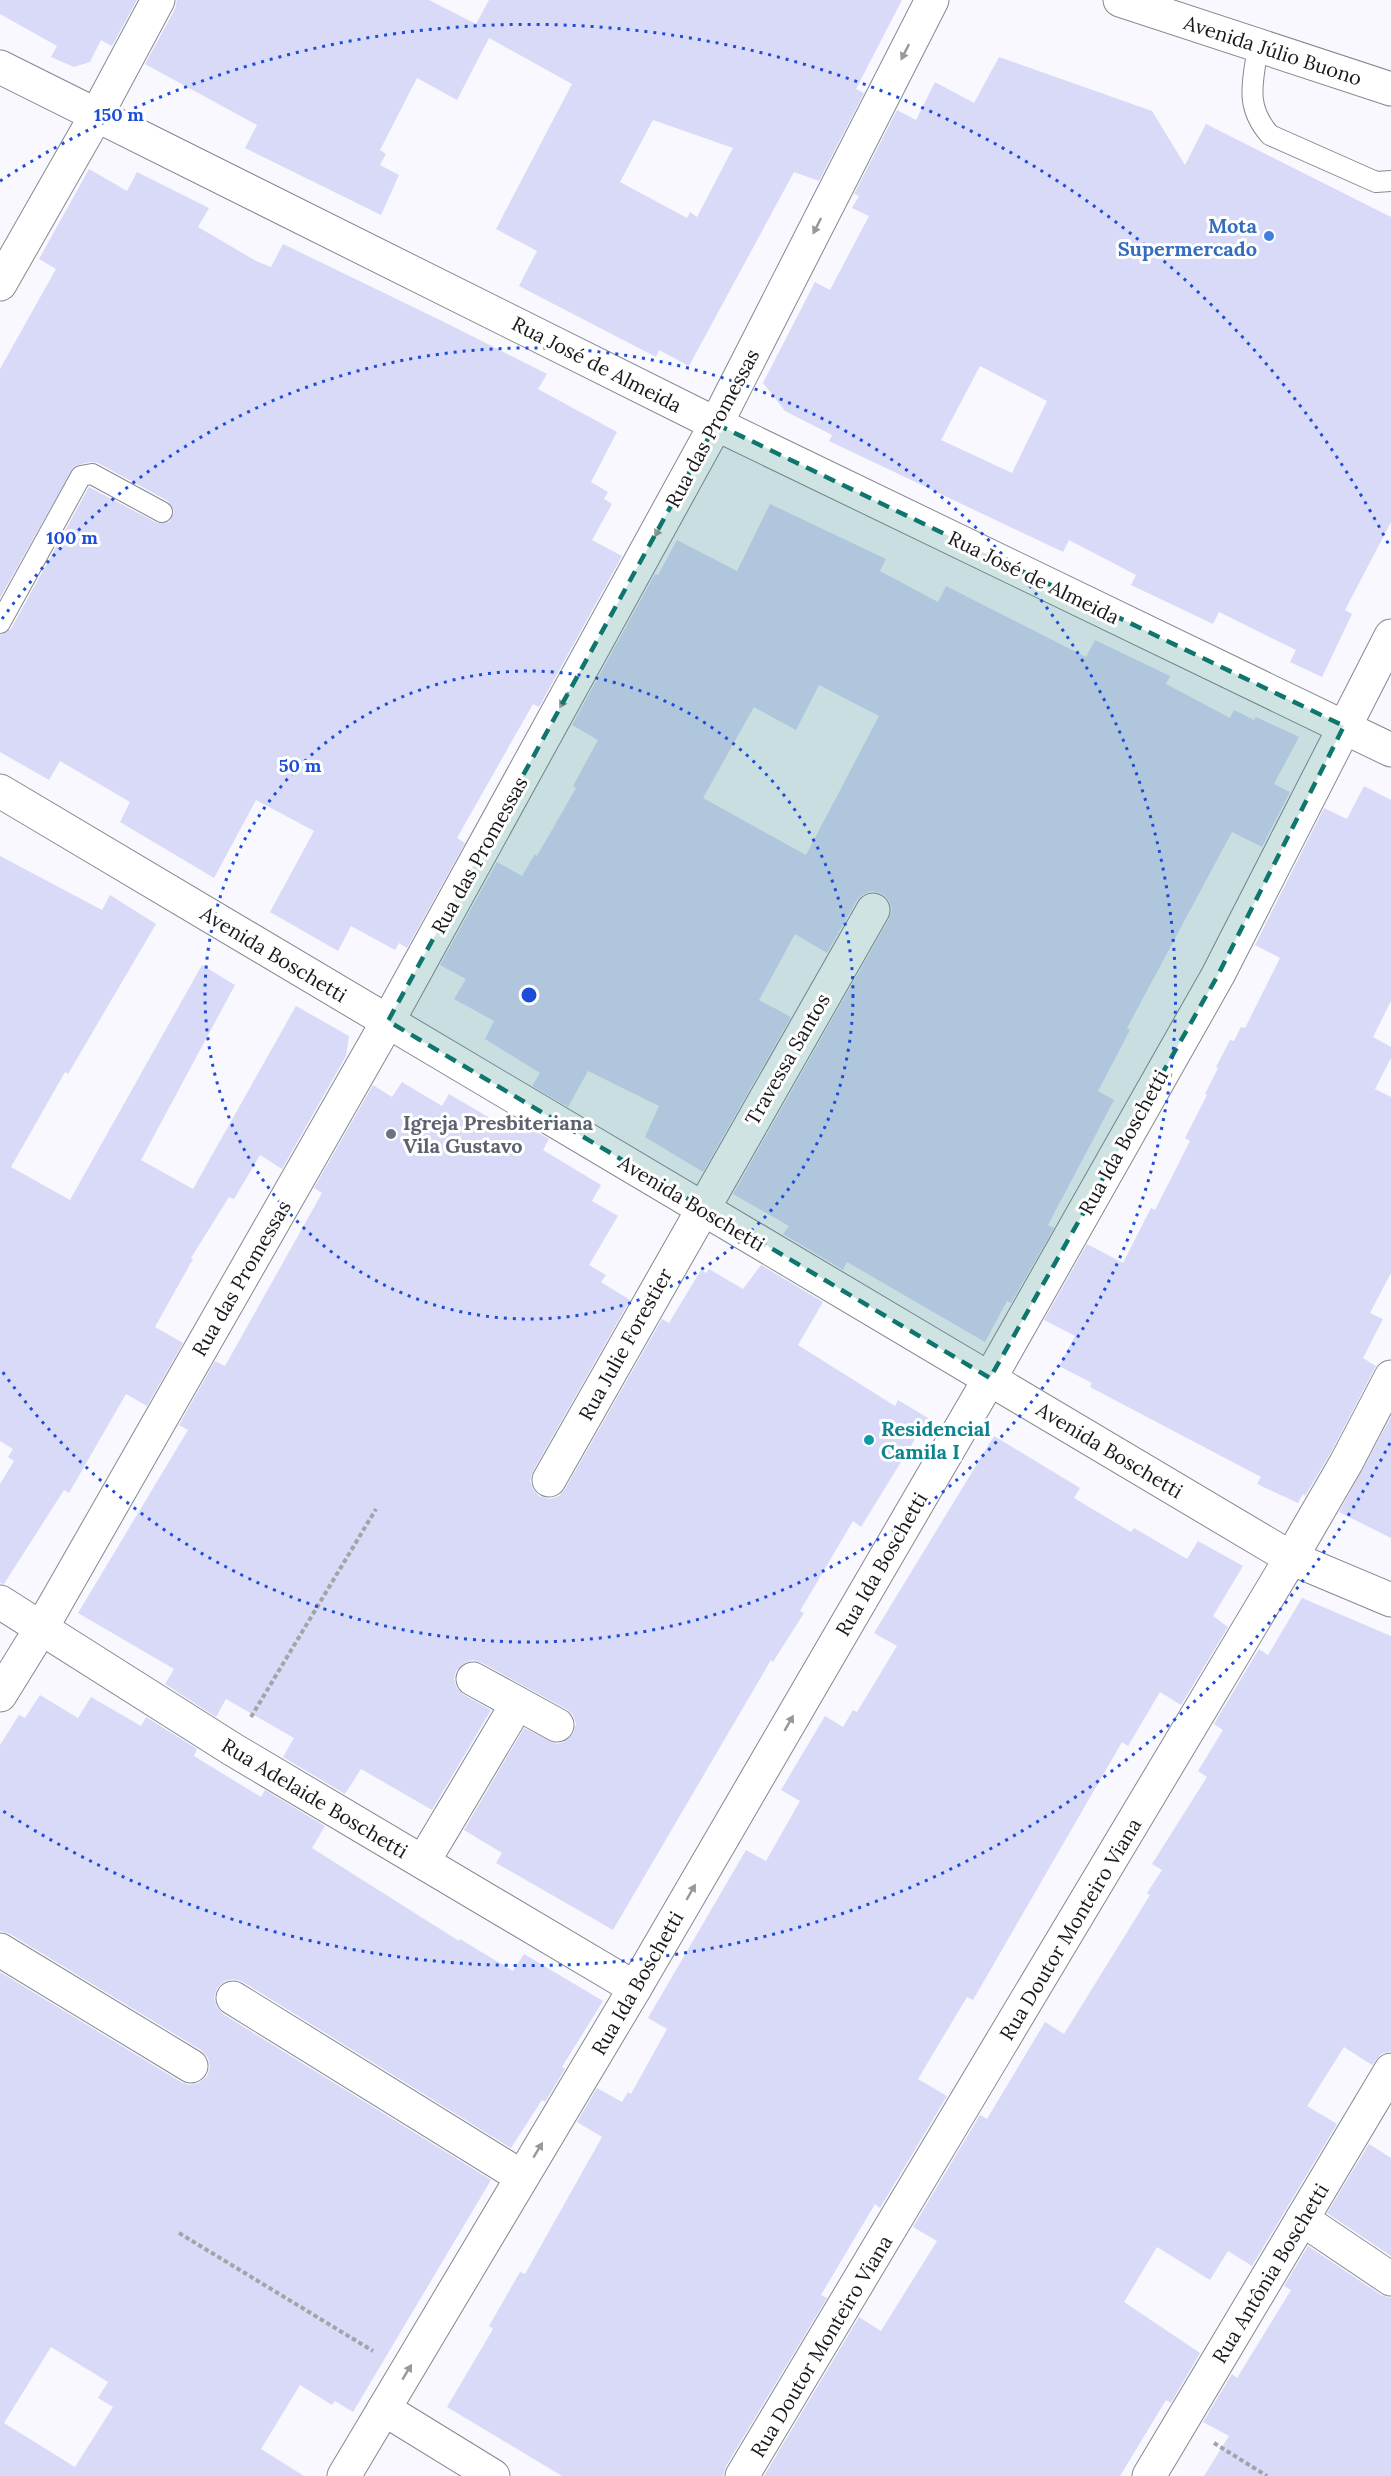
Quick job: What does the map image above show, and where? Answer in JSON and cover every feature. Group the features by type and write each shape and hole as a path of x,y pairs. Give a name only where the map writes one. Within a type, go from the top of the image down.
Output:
{"street":[{"path":"0,284 97,114 158,0"},
{"name":"Rua das Promessas","path":"0,1695 42,1627 388,1021 716,424 932,0"},
{"name":"Avenida Júlio Buono","path":"1120,0 1178,9 1258,47 1391,89"},
{"name":"Rua José de Almeida","path":"0,67 716,424 1391,750"},
{"name":"Rua Ida Boschetti","path":"344,2476 635,1988 990,1378 1218,975 1391,636"},
{"name":"Avenida Boschetti","path":"0,791 1291,1558 1391,1600"},
{"name":"Travessa Santos","path":"702,1209 873,910"},
{"name":"Rua Julie Forestier","path":"549,1480 702,1209"},
{"name":"Rua Doutor Monteiro Viana","path":"742,2476 1291,1558 1346,1463 1391,1377"},
{"name":"Rua Adelaide Boschetti","path":"0,1602 232,1749 635,1988"},
{"path":"473,1679 557,1725"},
{"path":"423,1862 517,1704"},
{"path":"0,1950 191,2066"},
{"path":"233,1998 522,2177"},
{"name":"Rua Antônia Boschetti","path":"1149,2476 1391,2070"},
{"path":"1302,2219 1391,2278"},
{"path":"384,2409 493,2476"}],"lane":[{"path":"1258,47 1252,95 1254,110 1259,123 1270,135 1376,182 1391,181"},
{"path":"0,622 81,476 92,474 162,512"}],"path":[{"path":"232,1749 376,1509"},
{"path":"179,2233 407,2371"},
{"path":"1180,2422 1266,2476"}],"highlighted area":[{"path":"716,424 1344,726 1218,975 990,1378 388,1021"}],"building":[{"path":"0,0 137,0 112,46 101,40 90,62 74,67 51,57 57,46 0,14"},
{"path":"177,0 429,0 476,24 489,0 902,0 856,89 864,93 819,181 794,172 689,366 659,350 656,357 519,286 537,251 496,229 572,84 489,38 457,100 417,78 380,150 386,154 380,165 399,175 381,215 245,148 257,125 145,64 175,9","holes":["653,120 733,148 697,217 690,212 687,218 620,182"]},
{"path":"999,57 1152,111 1185,165 1206,124 1391,217 1391,522 1345,610 1352,614 1322,677 1290,662 1296,650 1219,612 1213,624 1131,585 1136,575 1069,540 1063,552 829,441 832,435 785,411 763,383 815,282 830,290 869,216 852,208 859,196 854,194 897,110 916,120 935,82 974,103","holes":["980,366 1047,401 1012,473 941,440"]},
{"path":"89,169 127,191 137,172 209,208 198,227 256,261 271,267 283,244 442,321 547,374 538,389 617,432 591,482 608,492 604,499 612,504 592,540 622,556 539,707 533,704 457,838 465,843 407,948 399,943 395,950 351,926 338,951 270,912 314,831 256,800 214,878 120,822 130,802 60,761 49,780 0,752 0,635 11,629 89,487 157,523 169,522 174,512 168,501 98,463 90,462 74,466 0,598 0,369 56,269 39,259"},
{"path":"770,504 886,559 880,571 938,602 946,586 1086,657 1095,640 1170,676 1166,684 1230,718 1234,710 1254,720 1256,717 1299,737 1274,784 1290,792 1262,847 1232,832 1127,1028 1130,1030 1098,1091 1114,1100 1048,1225 1054,1228 1011,1303 1007,1301 985,1342 847,1262 843,1270 783,1234 789,1226 733,1194 889,919 892,909 883,894 872,891 863,894 857,900 827,953 795,934 759,1000 791,1017 703,1172 645,1137 659,1106 588,1071 568,1107 532,1086 540,1073 485,1039 494,1021 454,999 466,979 440,965 497,862 522,876 535,854 537,856 576,788 573,786 598,740 572,725 655,574 658,575 677,540 737,571","holes":["819,685 879,716 806,855 703,798 754,707 796,730"]},
{"path":"1364,786 1391,800 1391,1001 1373,1037 1391,1047 1391,1058 1375,1089 1391,1097 1391,1273 1370,1313 1383,1319 1363,1358 1376,1366 1330,1454 1305,1496 1303,1494 1298,1503 1257,1484 1261,1477 1090,1387 1092,1383 1059,1366 1075,1336 1044,1320 1087,1244 1123,1263 1151,1208 1155,1210 1190,1141 1185,1138 1207,1095 1205,1094 1218,1068 1216,1067 1230,1040 1234,1041 1241,1027 1245,1028 1280,958 1255,945 1324,808 1347,819"},
{"path":"0,856 102,910 110,895 156,924 68,1074 65,1072 11,1167 70,1200 202,965 235,985 141,1160 193,1189 296,1006 349,1036 346,1056 282,1169 260,1155 234,1199 229,1197 191,1258 193,1259 155,1327 183,1343 147,1406 126,1394 69,1493 64,1490 4,1584 0,1583 0,1484 14,1461 8,1457 13,1449 0,1441"},
{"path":"402,1082 442,1106 449,1094 507,1128 513,1118 549,1139 543,1150 601,1185 592,1201 618,1216 589,1265 606,1275 601,1282 630,1300 533,1471 530,1481 539,1496 550,1499 559,1496 565,1489 662,1319 669,1323 701,1270 706,1273 709,1269 743,1289 761,1265 823,1302 798,1345 895,1406 898,1400 928,1418 861,1527 853,1521 800,1611 804,1613 773,1662 771,1660 613,1930 496,1863 502,1853 464,1830 524,1728 557,1744 566,1741 573,1734 576,1724 573,1715 566,1709 482,1663 473,1660 464,1663 456,1671 454,1679 457,1688 464,1695 491,1710 432,1810 361,1769 345,1794 283,1757 294,1738 226,1699 216,1717 165,1684 174,1669 78,1613 188,1430 179,1425 215,1361 225,1366 322,1193 314,1188 373,1085 392,1097"},
{"path":"1391,1417 1391,1538 1339,1512"},
{"path":"994,1436 1080,1488 1074,1498 1131,1532 1134,1528 1187,1559 1198,1541 1243,1566 1213,1616 1228,1627 1181,1705 1160,1692 1128,1746 1122,1742 973,2000 967,1997 918,2079 947,2096 880,2208 875,2204 821,2295 827,2298 726,2466 723,2476 562,2476 447,2407 493,2329 489,2326 520,2272 525,2274 602,2137 577,2122 597,2088 622,2102 628,2092 631,2094 667,2029 648,2018 746,1850 766,1861 800,1801 781,1790 825,1716 843,1727 853,1710 857,1712 897,1646 874,1633"},
{"path":"1302,1598 1391,1636 1391,2051 1381,2054 1372,2065 1344,2047 1307,2106 1337,2124 1252,2266 1228,2251 1210,2280 1157,2247 1124,2302 1200,2353 1171,2403 1166,2400 1120,2476 764,2476 859,2317 881,2331 937,2241 913,2227 980,2115 987,2119 1045,2022 1064,2034 1150,1895 1147,1893 1162,1870 1152,1864 1207,1777 1198,1771 1223,1730 1214,1724 1259,1649 1268,1655"},
{"path":"40,1695 78,1718 91,1697 141,1726 146,1717 197,1749 194,1756 261,1797 265,1790 325,1826 312,1848 459,1941 460,1939 513,1971 524,1954 603,2001 562,2067 565,2069 545,2102 542,2100 511,2148 243,1982 233,1979 225,1981 217,1988 214,1998 223,2014 491,2180 353,2412 335,2401 332,2405 300,2385 261,2449 304,2476 0,2476 0,1972 181,2082 190,2085 199,2083 207,2076 210,2067 208,2058 201,2050 10,1934 0,1931 0,1745 19,1715 25,1718","holes":["51,2347 108,2382 98,2398 113,2407 75,2467 4,2423"]},
{"path":"1369,2144 1391,2158 1391,2256 1327,2213"},
{"path":"1308,2246 1381,2295 1391,2298 1391,2476 1204,2476 1229,2436 1203,2422 1232,2374 1237,2378 1291,2290 1284,2286"}],"place":[{"name":"Mota Supermercado","path":"1269,236"},
{"name":"Igreja Presbiteriana Vila Gustavo","path":"391,1134"},
{"name":"Residencial Camila I","path":"869,1440"}]}
